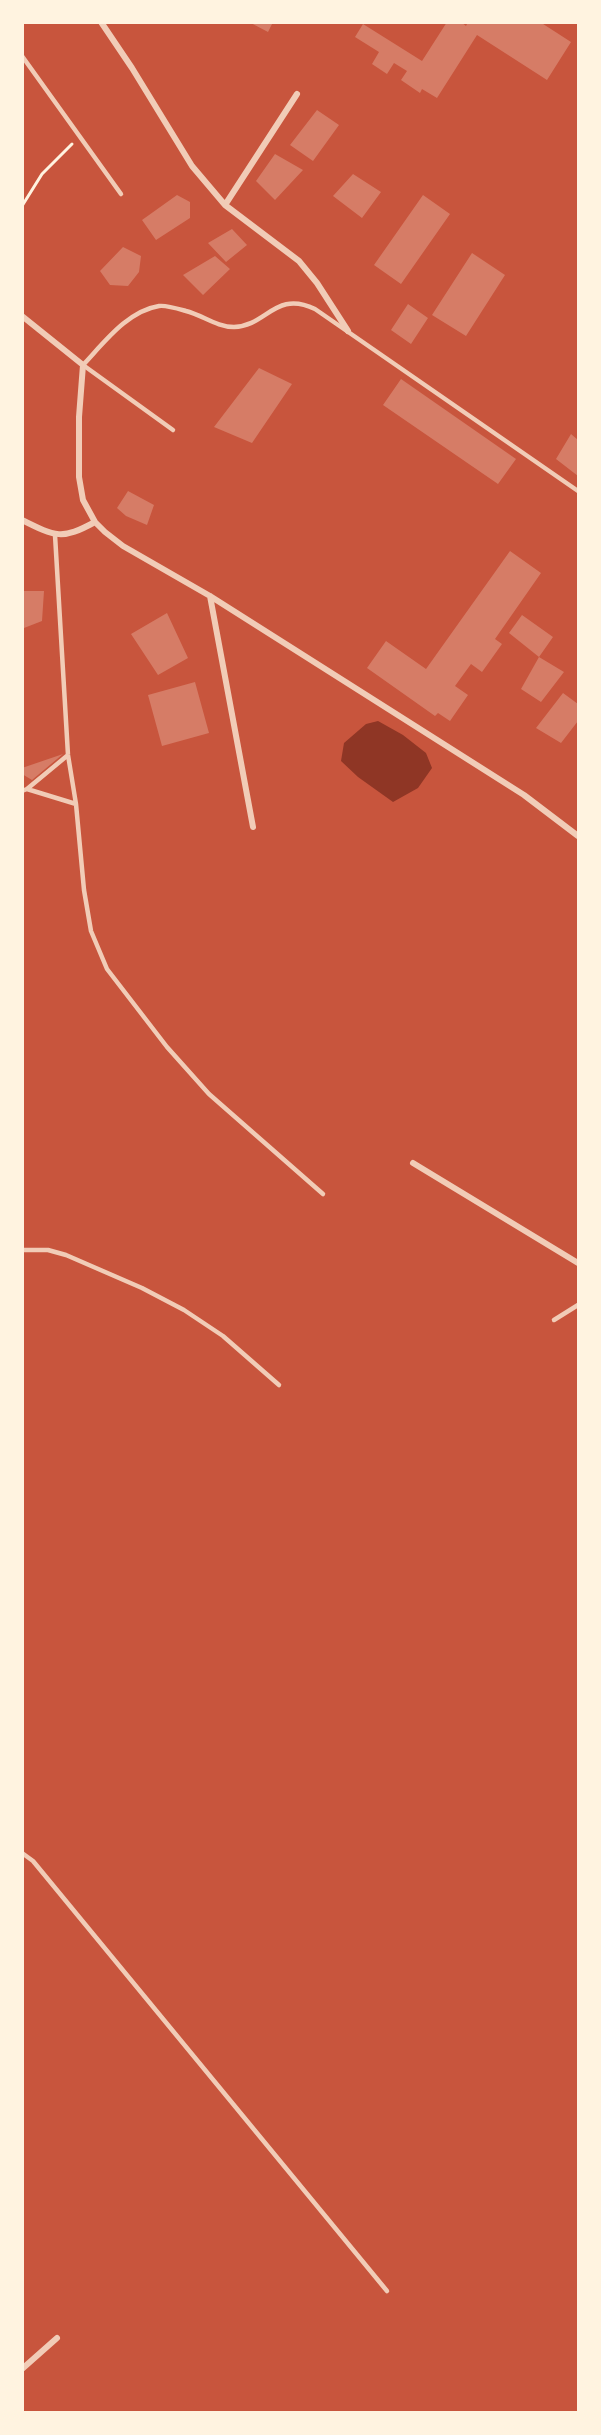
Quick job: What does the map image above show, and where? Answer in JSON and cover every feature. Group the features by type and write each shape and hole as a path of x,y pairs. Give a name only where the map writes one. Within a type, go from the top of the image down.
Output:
{"street":[{"path":"101,22 192,166 225,205 299,261 317,283 348,331"},
{"path":"225,205 297,94"},
{"path":"22,316 83,365 79,417 79,477 82,500 95,522 123,546 210,596 524,795 579,836"},
{"path":"22,520 55,535 75,533 95,522"},
{"path":"210,596 253,827"},
{"path":"413,1163 579,1263"},
{"path":"22,2369 57,2338"}],"lane":[{"path":"22,56 121,194"},
{"path":"173,430 83,365 119,328 140,313 160,306 186,311 224,326 236,327 279,306 301,303 315,309 348,331 579,490"},
{"path":"55,535 68,755 91,931 107,969 167,1047 209,1094 323,1194"},
{"path":"25,790 68,755"},
{"path":"25,790 76,804"},
{"path":"22,1250 48,1250 66,1255 142,1288 184,1310 223,1336 279,1385"},
{"path":"554,1320 579,1305"},
{"path":"22,1853 33,1861 387,2291"}],"path":[{"path":"22,206 42,174 79,137"}],"shaded area":[{"path":"378,721 403,735 426,753 432,768 418,788 393,802 358,777 341,761 344,743 366,724"}],"building":[{"path":"249,22 273,22 268,32"},
{"path":"447,22 461,22 466,26 468,22 540,22 571,42 547,80 477,35 437,98 422,89 420,93 401,80 407,71 394,63 387,74 372,64 379,52 355,37 363,24 422,61"},
{"path":"317,110 339,125 313,161 290,145"},
{"path":"275,154 303,170 275,200 256,181"},
{"path":"353,174 381,192 362,218 333,196"},
{"path":"177,195 190,202 190,218 156,240 142,220"},
{"path":"423,195 450,214 401,284 374,265"},
{"path":"232,229 247,245 226,262 208,243"},
{"path":"123,247 141,256 139,272 128,286 110,285 100,271"},
{"path":"472,253 505,275 466,336 432,315"},
{"path":"215,256 230,269 203,295 183,275"},
{"path":"408,304 428,318 411,344 391,330"},
{"path":"259,368 292,384 252,443 214,427"},
{"path":"401,379 516,459 498,484 383,405"},
{"path":"571,434 578,440 578,476 556,459"},
{"path":"128,491 154,505 147,525 126,516 117,508"},
{"path":"510,551 541,573 495,639 502,644 482,672 471,664 455,686 468,695 450,721 438,713 435,716 367,668 386,641 426,669"},
{"path":"22,591 44,591 42,621 24,628"},
{"path":"167,613 188,658 158,675 131,634"},
{"path":"522,615 553,637 539,657 509,633"},
{"path":"539,657 564,672 541,702 521,689"},
{"path":"195,682 209,733 162,746 148,695"},
{"path":"563,693 578,704 578,721 561,743 536,728"},
{"path":"63,754 32,780 22,774 22,768"}]}
